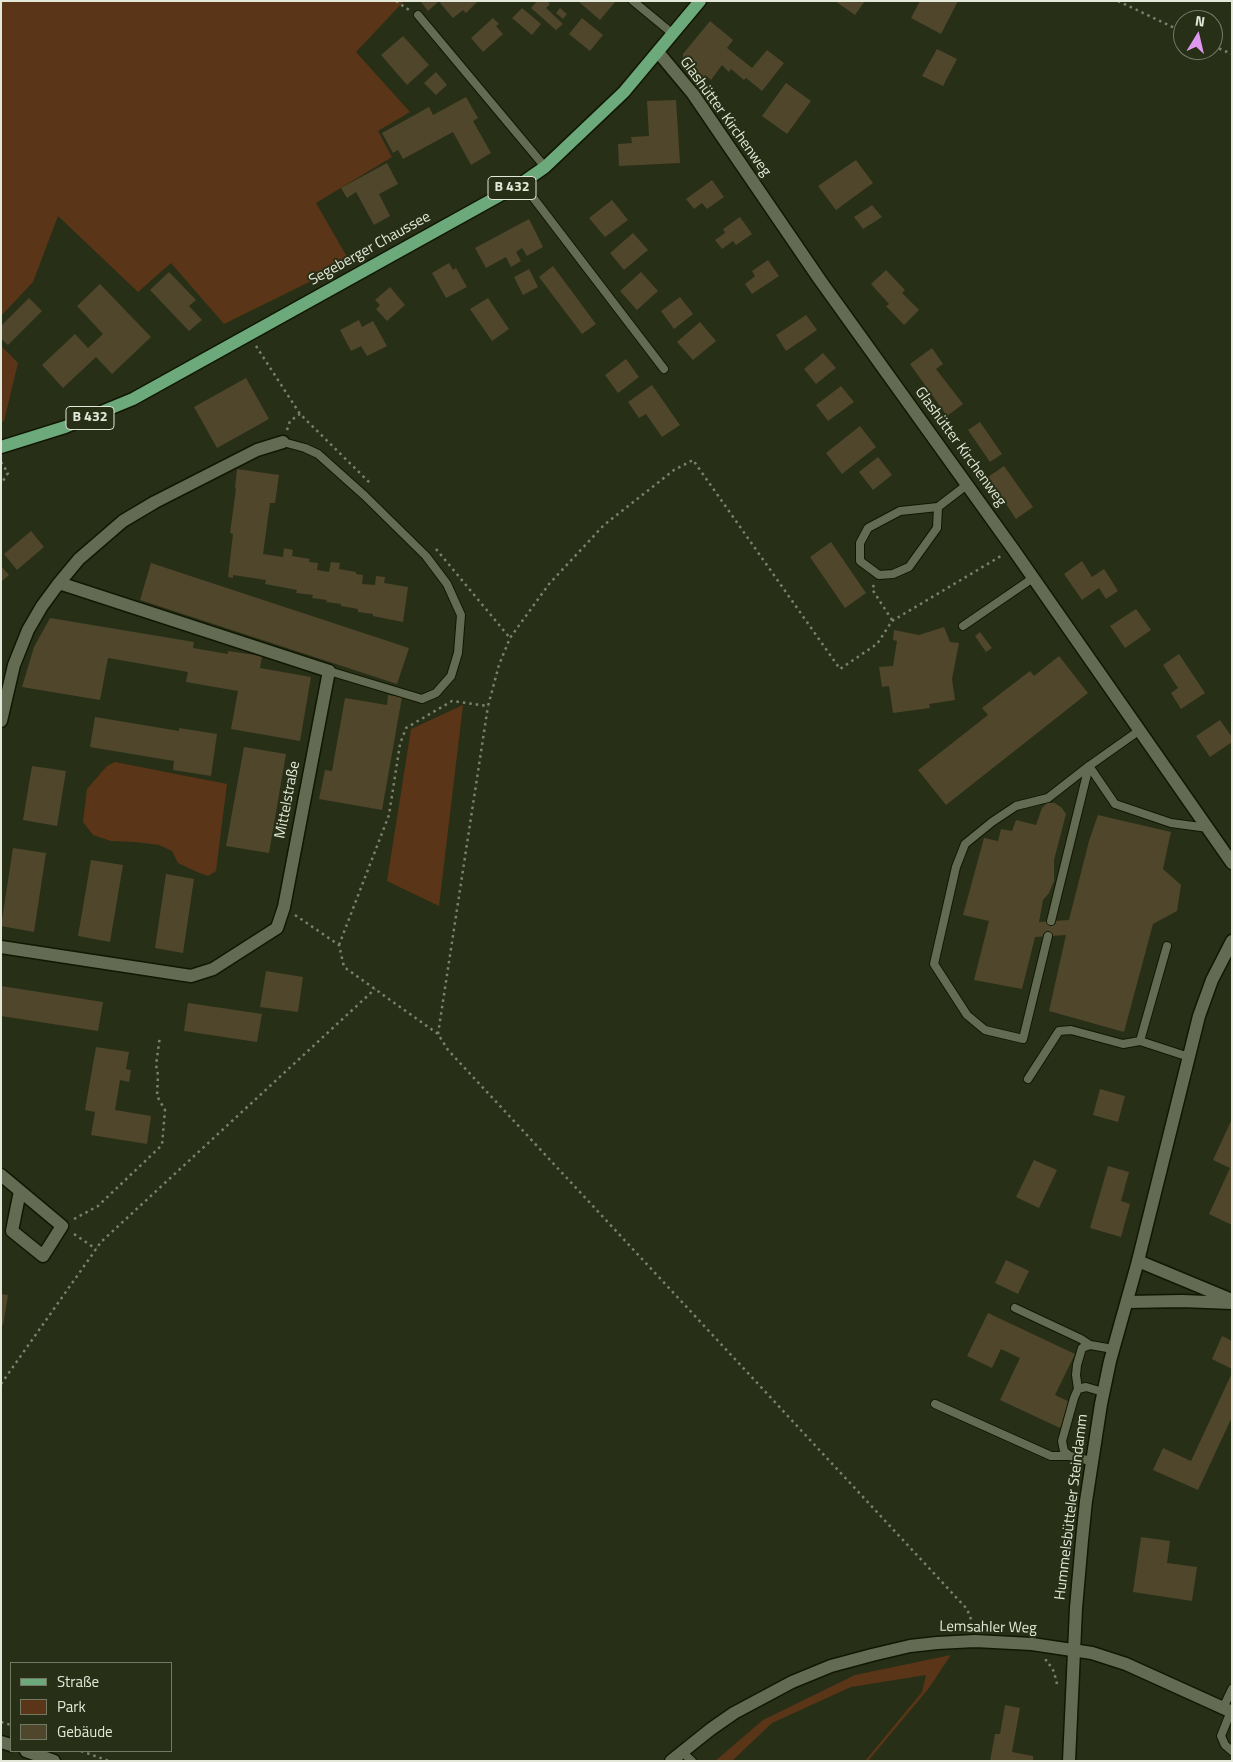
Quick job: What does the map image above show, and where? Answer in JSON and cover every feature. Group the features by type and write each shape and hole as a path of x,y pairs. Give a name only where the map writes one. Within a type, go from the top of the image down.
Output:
{"main road":[{"name":"Segeberger Chaussee","path":"1,448 65,427 125,403 522,183 545,167 624,92 699,2"}],"street":[{"name":"Glashütter Kirchenweg","path":"658,52 693,94 820,280 968,484 1232,863"},
{"path":"1,721 14,665 21,646 42,606 79,559 123,521 155,502 257,450 283,442"},
{"path":"59,583 329,671"},
{"name":"Mittelstraße","path":"1,947 191,976 213,969 277,928 284,907 329,671"},
{"name":"Hummelsbütteler Steindamm","path":"1069,1761 1074,1650 1082,1540 1091,1461 1103,1392 1200,1016 1212,980 1232,941"},
{"path":"1,1175 62,1226 43,1256 12,1231 20,1191"},
{"path":"1138,1261 1232,1302"},
{"path":"1127,1302 1232,1302"},
{"name":"Lemsahler Weg","path":"671,1761 711,1729 757,1699 792,1682 831,1666 910,1646 936,1643 975,1641 1032,1644 1092,1653 1126,1664 1229,1710"},
{"path":"29,1752 54,1761"}],"lane":[{"path":"633,1 673,34"},
{"path":"418,15 545,167"},
{"path":"522,183 664,369"},
{"path":"283,442 318,454 365,496 426,556 447,584 461,615 458,653 450,676 436,693 422,699 329,671"},
{"path":"938,507 936,528 909,567 893,574 879,575 860,561 860,543 868,528 900,511 938,507 968,484"},
{"path":"963,626 1033,578"},
{"path":"1048,936 1023,1039 984,1030 967,1015 934,964 956,867 965,844 992,822 1016,806 1048,798 1140,730"},
{"path":"1089,766 1115,804 1171,823 1208,828"},
{"path":"1052,921 1089,766"},
{"path":"1140,1041 1166,946"},
{"path":"1028,1079 1059,1031 1071,1030 1123,1044 1140,1041 1189,1057"},
{"path":"1015,1308 1090,1345 1113,1349"},
{"path":"1070,1456 1064,1451 1062,1441 1078,1389 1076,1375 1078,1356 1082,1348 1090,1345"},
{"path":"1078,1389 1086,1387 1103,1392"},
{"path":"935,1404 1051,1456 1070,1456 1091,1461"},
{"path":"1232,1689 1229,1710 1221,1736 1225,1746 1232,1751"},
{"path":"682,1752 692,1761"}],"path":[{"path":"396,1 418,15"},
{"path":"1118,1 1173,27"},
{"path":"248,335 300,414 375,488"},
{"path":"283,442 290,421 300,414"},
{"path":"438,1034 488,706 498,665 510,638 549,584 604,525 674,470 693,460 840,669 877,644 892,621 1013,549"},
{"path":"1,462 8,473 1,484"},
{"path":"436,549 510,638"},
{"path":"879,575 872,589 892,621"},
{"path":"488,706 452,701 406,728 400,744 389,815 339,945 344,967 438,1034 448,1050 967,1609 972,1620 975,1641"},
{"path":"284,907 339,945"},
{"path":"1,1384 101,1242 375,989"},
{"path":"96,1249 62,1226 98,1206 162,1145 165,1110 157,1096 158,1075 156,1065 160,1036"},
{"path":"1046,1658 1046,1662 1054,1672 1058,1688"},
{"path":"85,1752 109,1761"}],"green space":[{"path":"1,1 404,1 356,52 410,112 378,131 392,157 316,203 350,262 224,324 171,263 138,292 58,216 33,282 1,316"},
{"path":"1,346 18,363 4,421 1,422"},
{"path":"463,705 439,906 387,881 411,729"},
{"path":"115,762 227,784 216,871 208,876 197,872 178,863 172,851 159,845 111,841 93,835 83,822 87,789 107,766"},
{"path":"951,1655 929,1688 868,1761 865,1761 922,1692 926,1675 851,1687 772,1723 732,1761 715,1761 763,1720 855,1675"}],"building":[{"path":"422,1 439,1 428,11"},
{"path":"442,1 478,1 466,13 463,10 453,18 440,3"},
{"path":"537,1 547,1 550,4 546,8 563,24 556,30 531,8"},
{"path":"578,1 616,1 600,20"},
{"path":"835,1 865,1 855,15"},
{"path":"920,1 958,1 941,34 911,18"},
{"path":"522,8 541,24 532,35 512,18"},
{"path":"560,8 567,14 563,19 556,13"},
{"path":"493,18 499,24 496,26 503,34 483,52 471,38"},
{"path":"582,18 603,35 590,51 569,34"},
{"path":"710,21 733,40 727,48 752,68 767,50 784,63 762,91 746,78 744,80 731,69 729,72 722,65 711,80 683,61 683,54"},
{"path":"403,36 429,65 407,85 381,55"},
{"path":"937,49 957,59 943,86 922,76"},
{"path":"436,72 447,85 436,95 424,83"},
{"path":"786,83 811,101 787,134 762,116"},
{"path":"466,97 478,118 473,121 491,153 471,165 453,132 403,159 398,150 393,153 382,133 429,107 433,115"},
{"path":"676,100 680,163 619,166 618,144 632,143 631,137 649,136 647,101"},
{"path":"856,160 873,183 836,210 818,186"},
{"path":"387,163 398,184 379,194 390,216 374,225 356,192 347,198 341,188"},
{"path":"712,180 724,197 707,209 702,203 694,209 686,199"},
{"path":"612,200 628,220 605,237 589,218"},
{"path":"872,205 882,217 863,229 854,217"},
{"path":"740,217 752,234 736,245 733,241 722,249 715,240 725,233 723,229"},
{"path":"529,219 543,247 527,256 522,248 516,252 521,261 511,267 506,257 486,268 475,248"},
{"path":"633,233 648,250 624,270 610,253"},
{"path":"768,260 779,276 752,294 745,284 755,276 752,271"},
{"path":"449,263 453,270 456,268 467,287 446,298 432,273"},
{"path":"553,266 596,324 582,334 539,277"},
{"path":"529,269 538,287 523,295 514,277"},
{"path":"886,270 905,290 902,293 919,310 904,325 886,306 889,304 871,284"},
{"path":"169,272 196,300 189,306 202,320 189,331 150,290"},
{"path":"641,272 658,291 637,310 620,291"},
{"path":"100,284 151,337 112,374 96,357 63,388 42,365 75,334 88,348 103,334 77,306"},
{"path":"390,287 405,305 387,321 376,309 380,305 375,300"},
{"path":"680,297 693,314 674,329 661,311"},
{"path":"29,298 42,311 8,345 1,339 1,326"},
{"path":"488,298 509,329 492,341 470,309"},
{"path":"806,315 817,330 786,351 776,335"},
{"path":"359,320 362,327 373,321 387,346 367,356 361,346 351,351 340,330"},
{"path":"700,322 716,341 693,360 677,342"},
{"path":"932,348 943,364 936,369 963,404 947,416 910,364"},
{"path":"823,353 836,368 816,384 804,369"},
{"path":"626,359 639,377 618,393 605,375"},
{"path":"246,378 269,419 217,448 194,407"},
{"path":"652,385 680,425 662,437 646,414 639,418 628,402"},
{"path":"841,386 854,402 828,421 816,405"},
{"path":"980,422 1002,454 990,462 968,430"},
{"path":"860,426 876,447 842,474 826,453"},
{"path":"878,457 892,475 873,490 859,472"},
{"path":"1004,466 1033,507 1016,519 988,477"},
{"path":"237,469 279,475 275,503 270,503 263,554 283,557 284,548 293,550 292,556 310,559 309,562 318,563 317,570 329,572 331,562 340,563 339,569 363,575 362,584 375,585 376,576 385,577 384,583 408,587 403,622 358,612 358,609 326,602 327,600 312,598 313,595 296,593 297,590 265,584 266,580 233,575 233,578 228,577 233,534 230,533"},
{"path":"31,531 44,547 17,570 4,554"},
{"path":"831,542 866,593 845,608 810,557"},
{"path":"1082,561 1092,577 1104,569 1118,591 1106,599 1099,588 1082,600 1064,574"},
{"path":"151,563 409,648 397,684 140,600"},
{"path":"1,566 9,575 1,582"},
{"path":"1136,609 1151,630 1125,648 1110,626"},
{"path":"50,618 194,642 193,648 228,654 228,651 262,656 260,668 311,677 300,741 231,729 238,691 186,682 188,672 108,658 100,700 22,687 34,647"},
{"path":"944,627 950,642 959,643 952,679 955,700 929,704 930,708 893,713 889,686 882,687 879,667 893,666 897,641 893,640 894,630 919,635"},
{"path":"980,632 992,648 986,652 975,636"},
{"path":"1179,654 1205,693 1181,709 1171,693 1178,688 1163,665"},
{"path":"1059,656 1088,693 946,805 918,770 988,715 982,708 1030,671 1034,676"},
{"path":"388,695 402,697 382,810 319,799 325,770 332,771 345,698 387,705"},
{"path":"95,717 179,731 179,728 217,734 211,776 173,770 174,761 90,747"},
{"path":"1220,720 1232,737 1232,742 1210,757 1196,736"},
{"path":"244,747 286,754 269,853 226,846"},
{"path":"32,766 66,771 57,826 23,820"},
{"path":"1047,803 1055,803 1066,814 1054,860 1054,881 1049,893 1043,900 1039,922 1069,920 1089,841 1098,815 1171,832 1163,869 1181,885 1177,911 1153,924 1124,1032 1049,1011 1066,935 1035,937 1022,989 974,980 989,921 963,915 984,838 998,841 1001,829 1012,831 1016,820 1036,825 1042,808"},
{"path":"13,848 46,853 34,932 1,926"},
{"path":"91,860 123,865 110,942 78,936"},
{"path":"166,874 194,879 183,953 155,948"},
{"path":"266,971 303,977 298,1012 260,1007"},
{"path":"1,986 103,1002 98,1031 1,1016"},
{"path":"188,1003 262,1014 257,1042 184,1031"},
{"path":"96,1047 129,1052 126,1069 131,1070 129,1082 120,1080 115,1110 151,1116 147,1144 91,1135 95,1112 85,1110"},
{"path":"1100,1089 1125,1096 1118,1122 1093,1115"},
{"path":"1232,1119 1232,1225 1209,1214 1230,1168 1213,1160"},
{"path":"1034,1160 1057,1170 1039,1208 1016,1197"},
{"path":"1108,1166 1129,1172 1121,1201 1130,1204 1121,1237 1090,1228"},
{"path":"1006,1260 1029,1271 1018,1294 995,1283"},
{"path":"1,1294 8,1295 3,1325 1,1325"},
{"path":"988,1313 1075,1354 1055,1395 1072,1403 1060,1428 1000,1400 1020,1358 1001,1349 992,1368 967,1356"},
{"path":"1222,1336 1232,1341 1232,1369 1212,1359"},
{"path":"1232,1373 1232,1417 1198,1490 1153,1470 1163,1448 1191,1461"},
{"path":"1141,1537 1170,1541 1167,1563 1197,1567 1192,1601 1133,1592"},
{"path":"1005,1705 1020,1708 1012,1752 1033,1756 1033,1761 990,1761 995,1734 1000,1734"}]}
